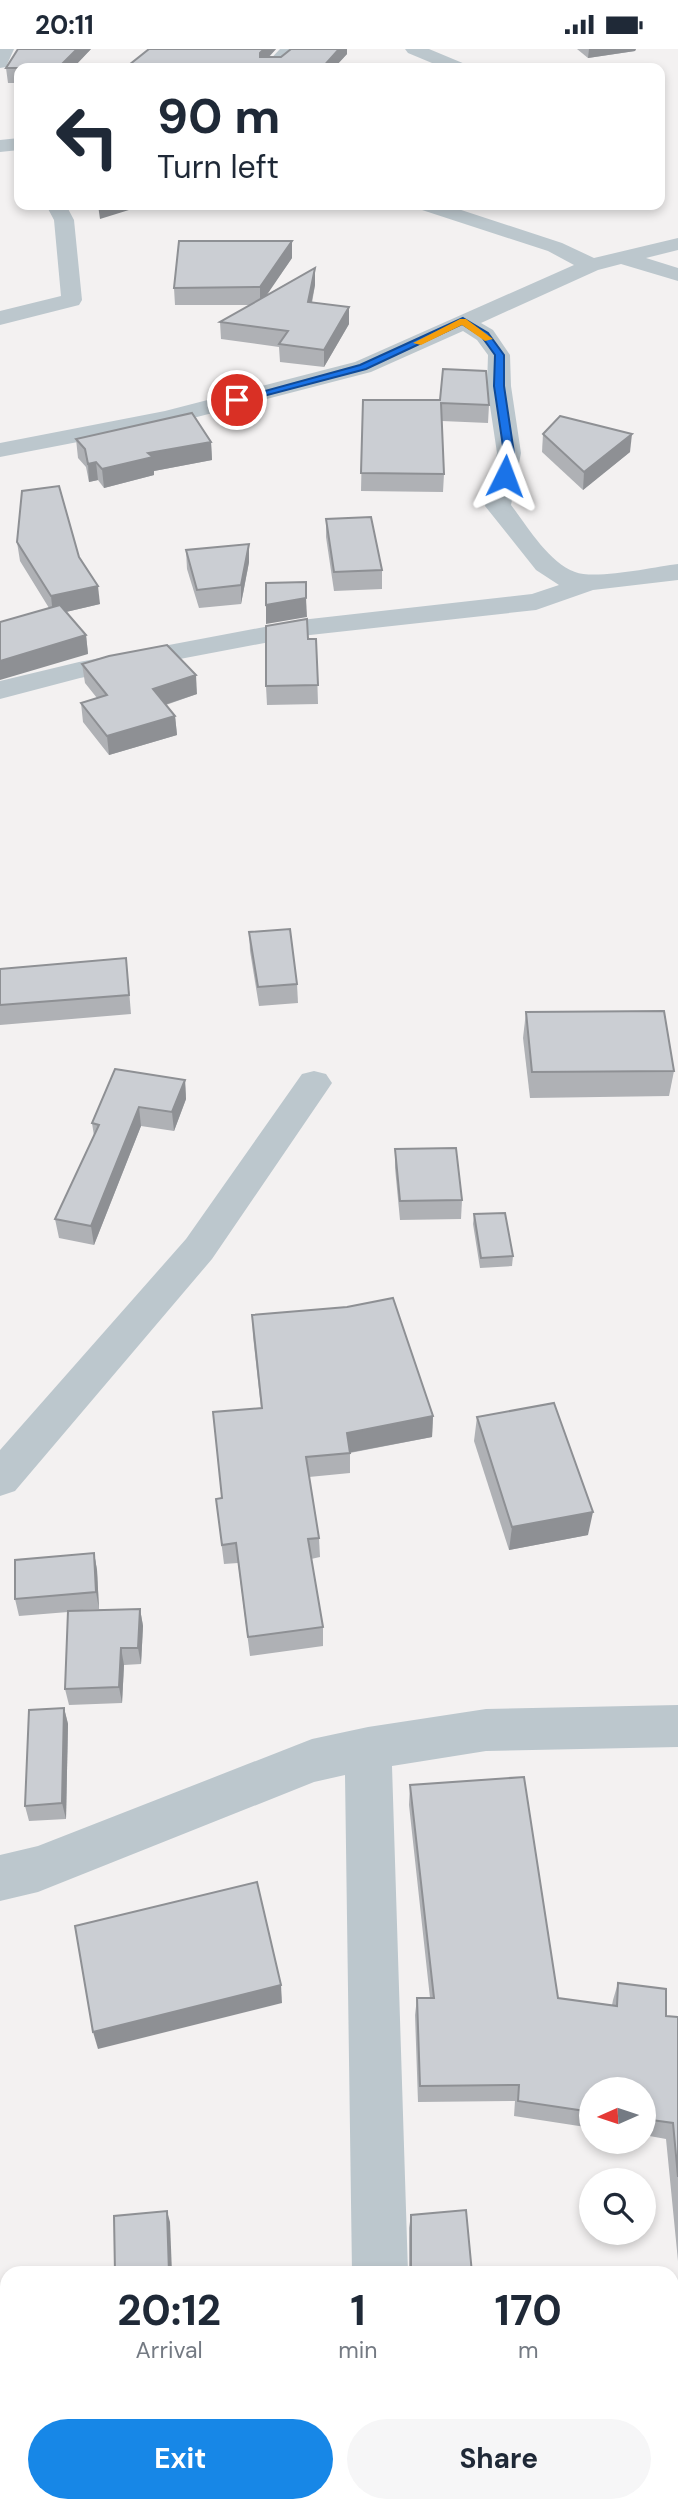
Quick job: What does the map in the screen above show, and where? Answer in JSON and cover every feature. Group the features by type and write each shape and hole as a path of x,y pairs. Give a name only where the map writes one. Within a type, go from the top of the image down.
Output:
{"street":[{"path":"0,63 5,49"},
{"path":"275,63 282,55 294,49"},
{"path":"414,49 447,63"},
{"path":"0,318 71,300 64,220 58,210"},
{"path":"441,210 555,247 591,265"},
{"path":"0,450 166,418 363,367 591,265 678,244"},
{"path":"621,257 678,275"},
{"path":"463,321 485,335 499,355 499,386 509,453 498,506 545,564 565,578 589,583"},
{"path":"0,690 79,670 301,628 536,602 589,583 678,572"},
{"path":"0,1479 199,1249 314,1083"},
{"path":"0,1878 38,1869 312,1761 368,1748 486,1730 678,1726"},
{"path":"368,1748 380,2266"}],"building":[{"path":"18,49 77,49 63,63 14,63 14,68 6,68"},
{"path":"149,49 264,49 260,57 281,57 291,49 339,49 326,63 132,63"},
{"path":"179,241 292,241 260,287 174,288"},
{"path":"315,268 308,302 349,307 324,350 279,344 288,331 220,322"},
{"path":"443,369 486,371 489,405 441,403 444,474 361,473 363,400 440,400"},
{"path":"192,413 211,442 148,453 153,457 102,469 96,462 88,464 85,449 76,439"},
{"path":"560,416 632,434 584,472 543,434"},
{"path":"59,486 79,557 98,586 51,596 17,542 22,491"},
{"path":"371,517 382,570 334,572 326,519"},
{"path":"249,544 241,585 197,590 186,550"},
{"path":"306,582 306,598 266,605 266,583"},
{"path":"60,605 86,635 0,661 0,622"},
{"path":"307,619 308,639 316,639 318,685 266,686 266,626"},
{"path":"167,645 196,675 153,689 175,716 107,736 81,703 107,695 82,664"},
{"path":"290,929 297,984 258,987 249,932"},
{"path":"126,958 129,995 0,1005 0,969"},
{"path":"664,1011 674,1071 532,1072 526,1012"},
{"path":"115,1069 185,1080 172,1112 139,1107 91,1226 55,1219 99,1125 92,1123"},
{"path":"456,1148 462,1200 400,1201 395,1149"},
{"path":"505,1213 513,1256 481,1258 474,1214"},
{"path":"393,1298 433,1416 347,1433 350,1453 306,1457 319,1538 308,1539 323,1627 248,1637 236,1543 222,1545 216,1499 222,1498 213,1412 262,1408 252,1315 347,1307"},
{"path":"554,1403 593,1512 512,1527 477,1417"},
{"path":"94,1553 96,1592 15,1599 15,1560"},
{"path":"140,1609 138,1648 121,1648 119,1687 65,1689 68,1611"},
{"path":"64,1708 62,1803 25,1806 29,1710"},
{"path":"524,1777 558,1998 617,2006 618,1983 666,1989 666,2016 678,2017 678,2177 673,2123 656,2121 656,2077 579,2077 579,2110 518,2101 519,2085 420,2086 417,1998 434,1998 410,1785"},
{"path":"257,1882 281,1985 93,2032 75,1926"},
{"path":"466,2210 471,2266 411,2266 411,2215"},
{"path":"167,2211 169,2266 115,2266 114,2216"}],"slow traffic":[{"path":"417,343 463,321 488,339"}],"route":[{"path":"237,400 363,367 463,321 485,335 499,355 499,386 509,453 505,476"}]}
